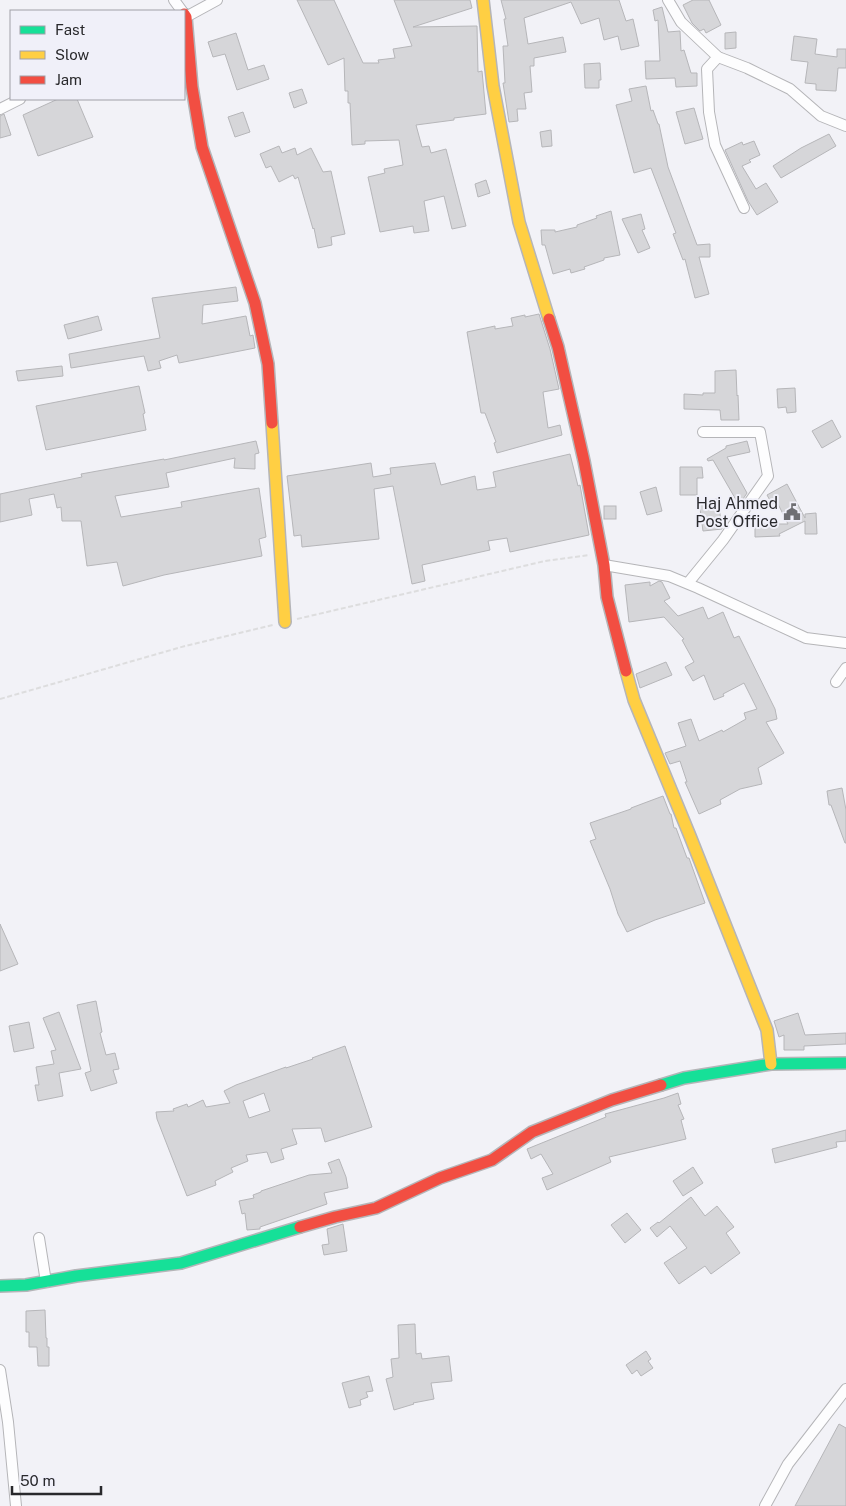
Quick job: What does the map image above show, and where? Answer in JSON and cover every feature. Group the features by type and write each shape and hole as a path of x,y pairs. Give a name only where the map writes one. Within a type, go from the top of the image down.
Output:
{"street":[{"path":"185,15 218,0"},
{"path":"483,0 493,86 519,222 558,347 584,461 603,560 607,597 634,700 767,1030 771,1064"},
{"path":"668,0 680,22 718,57 747,68 790,89 820,116 846,126"},
{"path":"185,24 192,87 202,147 255,303 268,364 285,622"},
{"path":"718,57 707,69 709,112 715,144 744,208"},
{"path":"0,109 18,100"},
{"path":"688,584 723,540 768,476 760,432 703,432"},
{"path":"603,560 669,576 806,638 846,643"},
{"path":"836,682 846,668"},
{"path":"0,1286 26,1285 76,1276 181,1263 335,1217 376,1208 440,1178 492,1160 532,1132 612,1100 684,1078 771,1064 846,1063"},
{"path":"39,1238 46,1282"},
{"path":"0,1370 8,1422 16,1506"},
{"path":"764,1506 788,1464 846,1389"}],"path":[{"path":"0,699 185,646 545,561 603,560"}],"building":[{"path":"297,0 334,0 363,63 379,63 378,60 395,58 393,49 412,46 394,0 470,0 472,8 413,27 477,26 478,72 482,71 486,114 416,125 422,147 429,146 431,153 446,149 466,226 452,229 444,196 424,201 429,231 414,233 413,226 380,232 368,177 385,173 384,169 403,165 399,140 365,141 365,144 352,145 350,103 348,103 348,91 345,91 344,58 328,65"},
{"path":"501,0 619,0 626,21 633,19 639,46 621,50 618,36 604,40 599,18 581,24 571,2 524,18 528,44 563,37 566,52 534,58 534,66 530,66 532,92 524,93 526,109 517,109 518,121 509,122 503,83 505,83 503,46 508,46 504,19 506,19"},
{"path":"693,0 709,0 721,25 706,33 704,29 700,31 692,23 683,5"},
{"path":"662,7 668,32 680,31 681,51 684,50 691,73 697,73 697,86 676,87 675,78 646,79 645,61 660,61 658,20 655,21 653,10"},
{"path":"736,32 736,48 725,49 725,33"},
{"path":"236,33 248,70 264,65 269,79 237,90 225,54 213,57 208,42"},
{"path":"794,36 817,39 815,54 837,57 837,49 846,49 846,68 838,68 836,91 816,90 816,84 805,83 808,62 791,60"},
{"path":"600,63 601,80 599,80 599,88 585,88 584,64"},
{"path":"646,86 651,111 653,110 659,124 668,167 697,245 710,244 710,257 699,257 709,294 695,298 685,259 683,260 673,234 676,233 651,168 634,173 616,105 632,101 629,89"},
{"path":"302,89 307,103 294,108 289,93"},
{"path":"56,100 77,100 93,137 38,156 23,115"},
{"path":"694,108 703,139 685,144 676,112"},
{"path":"243,112 250,132 235,137 228,117"},
{"path":"4,114 11,135 0,138 0,116"},
{"path":"551,130 552,146 542,147 540,132"},
{"path":"829,134 836,146 781,178 773,166 801,148"},
{"path":"754,141 760,155 742,166 756,189 766,183 778,202 757,215 748,201 725,150 742,142 743,145"},
{"path":"279,146 282,153 295,148 297,155 311,148 323,172 331,171 345,234 331,237 332,245 318,248 314,228 298,177 295,179 293,175 279,182 271,166 266,168 260,154"},
{"path":"486,180 490,193 478,197 475,184"},
{"path":"611,211 620,255 604,258 604,260 584,267 585,269 571,273 570,269 553,274 545,245 542,245 541,230 555,230 555,232 577,227 577,225 597,218 596,216"},
{"path":"641,214 645,229 642,230 650,248 638,253 622,219"},
{"path":"236,287 238,301 203,305 202,324 246,316 250,336 253,335 255,348 179,363 177,355 159,361 161,368 148,371 144,356 71,368 69,354 160,338 152,298"},
{"path":"539,314 550,349 559,389 543,392 548,428 560,425 562,435 497,453 494,443 496,442 485,413 481,413 467,332 495,326 495,329 513,326 511,318"},
{"path":"98,316 102,330 68,339 64,325"},
{"path":"62,366 63,376 18,381 16,371"},
{"path":"736,370 739,420 721,420 720,410 684,409 684,394 703,395 703,393 715,393 715,371"},
{"path":"139,386 145,413 143,414 146,430 46,450 36,406"},
{"path":"795,388 796,412 787,413 786,407 778,408 777,389"},
{"path":"832,420 841,437 822,448 812,431"},
{"path":"256,441 259,453 255,454 255,469 234,468 235,458 166,473 169,487 115,496 121,517 182,507 181,502 259,488 266,537 259,539 262,556 164,575 123,586 117,562 87,566 81,521 62,521 61,507 57,508 54,494 29,499 32,515 0,522 0,494 82,477 81,474 164,460"},
{"path":"747,441 750,452 727,457 747,493 739,505 713,460 708,461 707,459 726,448 726,446"},
{"path":"570,454 578,486 580,485 589,535 510,552 507,538 488,541 490,550 422,565 425,581 412,584 393,486 374,489 379,539 302,547 301,535 294,536 287,476 371,463 373,477 391,474 390,468 435,463 441,485 475,476 477,490 496,487 493,472"},
{"path":"680,467 702,467 703,478 697,478 697,495 680,495"},
{"path":"787,484 805,518 805,514 816,513 817,534 805,534 805,521 779,534 780,536 755,537 755,524 788,524 777,502 772,504 767,495"},
{"path":"656,487 662,511 647,515 640,492"},
{"path":"718,499 722,529 703,531 699,501"},
{"path":"604,506 616,506 616,519 604,519"},
{"path":"659,581 662,582 670,598 664,601 678,616 703,607 708,619 723,612 734,638 739,636 775,709 777,719 766,722 784,753 758,768 762,784 740,789 720,800 721,804 699,814 685,782 687,782 680,761 670,764 665,753 686,746 678,723 691,719 699,741 722,730 723,732 746,719 744,713 757,709 744,683 714,700 704,675 693,681 685,667 694,662 682,640 684,639 664,617 629,622 625,585 650,582 650,586"},
{"path":"666,662 672,675 640,688 636,674"},
{"path":"842,788 846,810 846,843 831,805 829,805 827,791"},
{"path":"663,796 671,814 674,828 676,828 687,858 689,858 705,903 627,932 618,914 590,841 596,839 590,823"},
{"path":"0,924 18,964 0,971"},
{"path":"96,1001 102,1032 100,1033 106,1055 115,1053 119,1069 113,1070 117,1083 91,1091 85,1073 91,1071 77,1005"},
{"path":"59,1012 81,1069 59,1073 63,1096 38,1101 35,1085 39,1085 36,1067 54,1064 51,1051 56,1050 43,1018"},
{"path":"798,1013 805,1035 846,1033 846,1044 804,1046 804,1050 784,1050 784,1035 779,1037 774,1021"},
{"path":"29,1022 34,1048 14,1052 9,1026"},
{"path":"345,1046 372,1127 325,1142 321,1128 292,1129 297,1144 281,1149 284,1159 271,1163 267,1152 246,1155 248,1161 231,1168 233,1172 215,1181 216,1185 187,1196 156,1112 174,1111 173,1109 187,1104 188,1107 203,1100 206,1107 230,1103 224,1091","holes":["264,1093 270,1111 249,1118 243,1101"]},
{"path":"678,1093 681,1104 678,1105 684,1119 681,1120 686,1139 609,1157 611,1162 547,1190 542,1178 553,1174 541,1154 531,1159 527,1149 606,1117 605,1114"},
{"path":"846,1130 846,1141 836,1142 837,1147 775,1163 772,1149"},
{"path":"339,1159 348,1188 324,1193 327,1204 260,1227 260,1229 247,1230 245,1213 242,1214 239,1201 254,1198 253,1195 261,1191 309,1175 332,1173 328,1163"},
{"path":"693,1167 703,1183 683,1196 673,1181"},
{"path":"691,1197 705,1216 717,1206 734,1227 726,1233 740,1253 711,1274 705,1266 679,1284 664,1263 687,1248 670,1226 657,1237 650,1228"},
{"path":"627,1213 641,1230 625,1243 611,1225"},
{"path":"343,1224 347,1251 324,1255 322,1245 329,1244 327,1229"},
{"path":"45,1310 49,1366 38,1366 37,1347 29,1347 29,1332 26,1332 26,1311"},
{"path":"415,1324 416,1354 421,1353 422,1359 449,1356 452,1381 431,1383 434,1399 413,1403 394,1410 386,1379 393,1377 391,1359 399,1358 398,1325"},
{"path":"646,1351 651,1359 648,1361 653,1368 641,1376 637,1370 632,1374 626,1365"},
{"path":"369,1376 373,1391 366,1392 368,1397 360,1400 361,1405 349,1408 342,1383"},
{"path":"839,1424 846,1428 846,1506 795,1506"}],"traffic: fast":[{"path":"661,1085 684,1078 771,1064 846,1063"},
{"path":"0,1286 26,1285 76,1276 181,1263 300,1227"}],"traffic: slow":[{"path":"483,0 493,86 519,222 549,319"},
{"path":"272,423 285,622"},
{"path":"626,671 634,700 767,1030 771,1064"}],"traffic: jam":[{"path":"185,16 192,87 202,147 255,303 268,364 272,423"},
{"path":"549,319 558,347 584,461 604,565 607,597 626,671"},
{"path":"300,1227 376,1208 440,1178 492,1160 532,1132 612,1100 661,1085"}],"place":[{"name":"Haj Ahmed Post Office","path":"792,512"}]}
